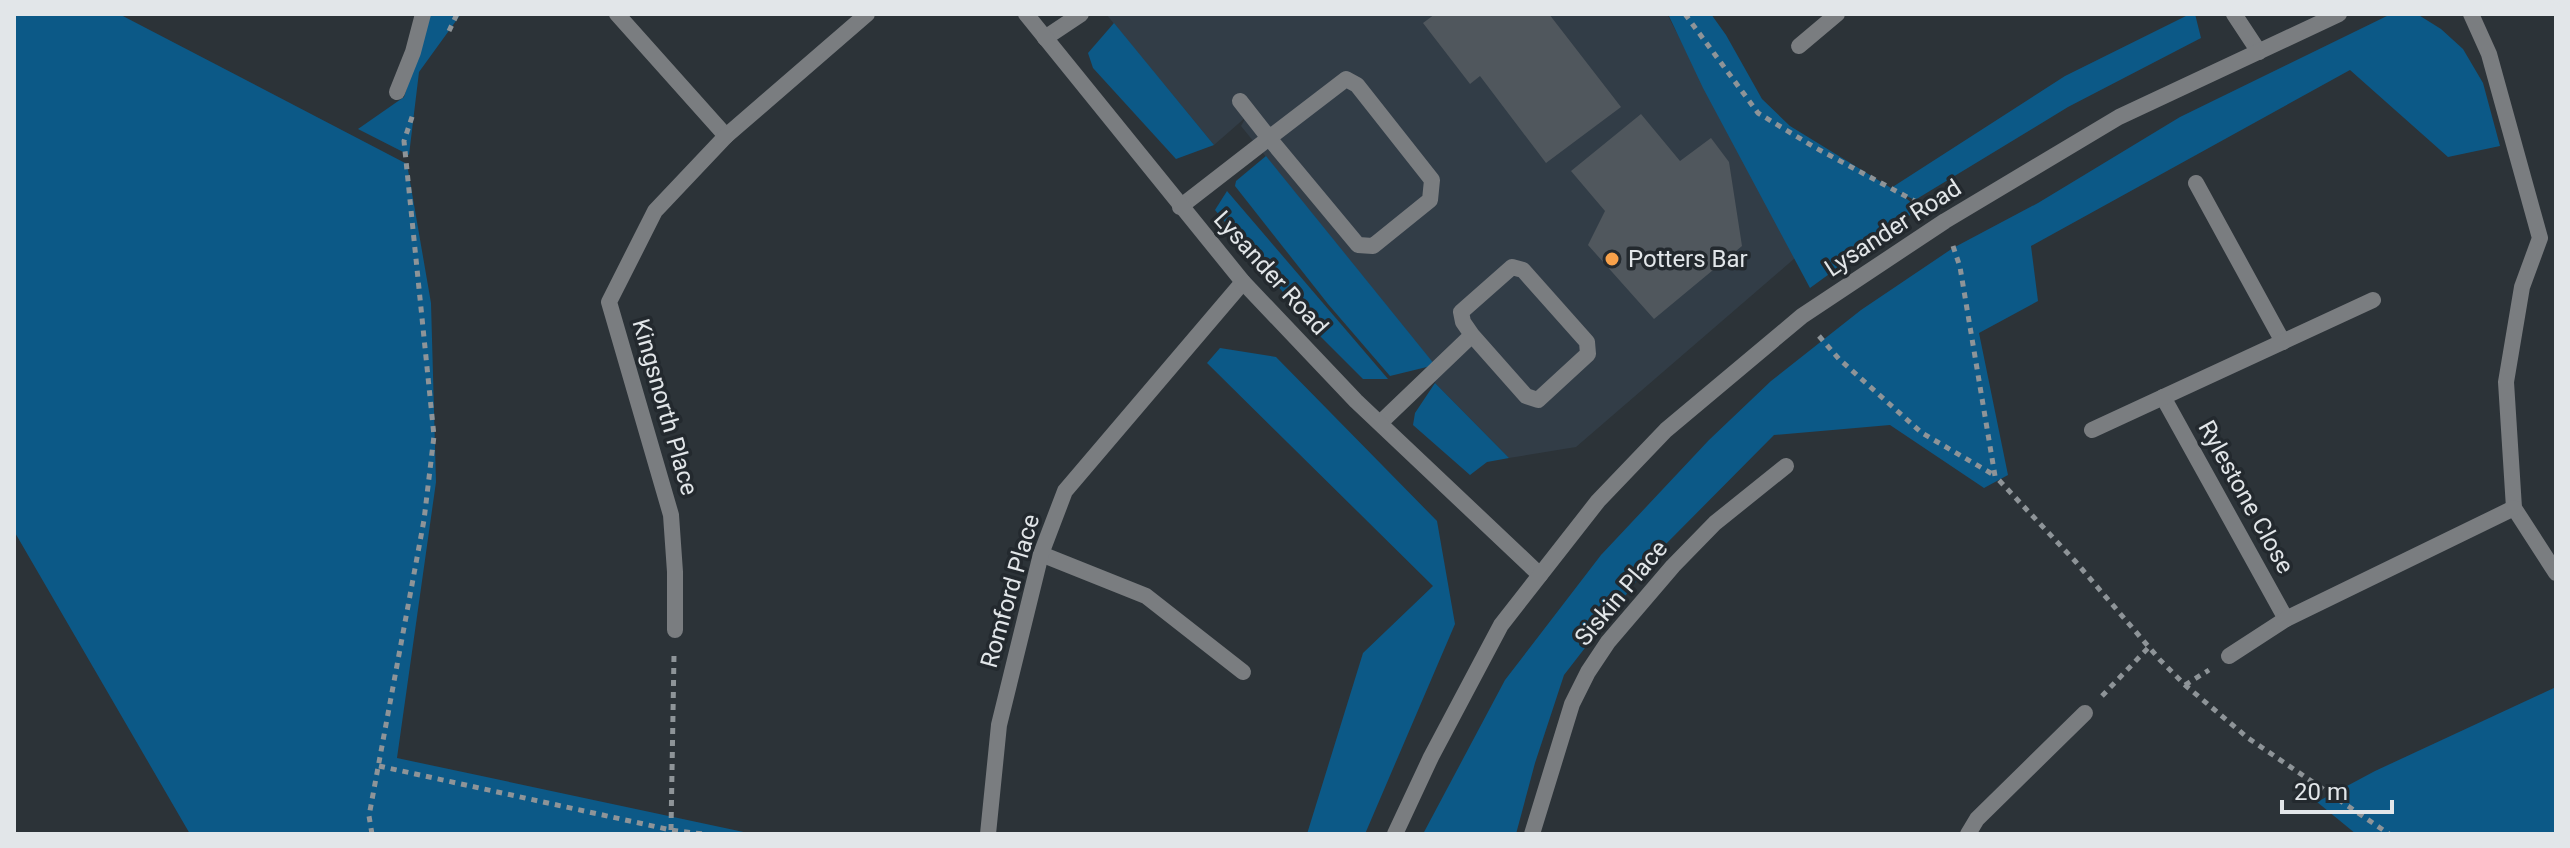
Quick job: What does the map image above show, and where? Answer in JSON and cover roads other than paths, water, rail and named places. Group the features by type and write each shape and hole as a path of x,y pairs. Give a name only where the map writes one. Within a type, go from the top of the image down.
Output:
{"street":[{"path":"397,92 413,52 423,14"},
{"path":"617,14 726,136"},
{"name":"Kingsnorth Place","path":"675,630 671,515 609,302 655,211 726,136 867,14"},
{"name":"Lysander Road","path":"1026,14 1243,282 1380,423 1540,575"},
{"path":"1045,38 1081,14"},
{"path":"1799,46 1837,14"},
{"path":"2234,14 2259,52"},
{"name":"Lysander Road","path":"1395,834 1431,757 1501,625 1598,501 1666,430 1802,316 1945,221 2119,117 2339,14"},
{"path":"2471,14 2489,54 2548,239 2522,287 2506,382 2514,508 2556,573"},
{"path":"1180,207 1269,138 1346,79 1357,85 1432,180 1430,200 1373,246 1358,245 1269,138 1240,101"},
{"path":"2196,183 2283,342"},
{"path":"1512,267 1523,270 1587,342 1588,354 1538,400 1526,396 1472,335 1463,322 1461,312 1512,267"},
{"name":"Romford Place","path":"988,834 999,725 1041,554 1065,491 1243,282"},
{"path":"2092,430 2373,300"},
{"path":"1380,423 1472,335"},
{"name":"Rylestone Close","path":"2163,397 2286,619"},
{"name":"Siskin Place","path":"1532,834 1572,704 1608,642 1673,566 1715,523 1786,466"},
{"path":"2229,656 2286,619 2514,508"},
{"path":"1041,554 1146,596 1243,672"},
{"path":"1968,834 1977,819 2085,713"}],"place":[{"name":"Potters Bar","path":"1612,259"}]}
